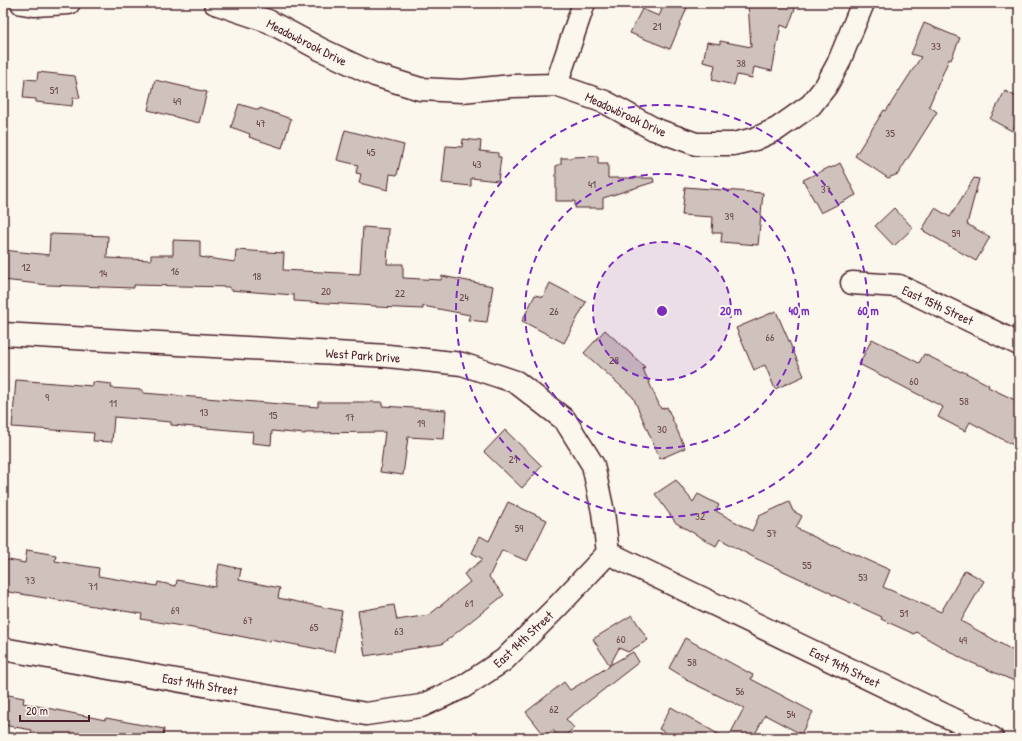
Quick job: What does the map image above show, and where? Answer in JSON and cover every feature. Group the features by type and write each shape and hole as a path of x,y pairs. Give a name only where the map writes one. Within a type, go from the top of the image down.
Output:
{"street":[{"path":"22,3 34,5 69,3"},
{"name":"Meadowbrook Drive","path":"215,3 266,12 320,49 375,75 420,89 462,91 512,86 556,85 605,102 654,129 696,144 733,144 755,139 777,129 811,106 826,86 838,64 863,3"},
{"path":"556,85 584,3"},
{"name":"East 15th Street","path":"852,283 899,286 1019,344"},
{"name":"West Park Drive","path":"3,334 388,356 462,364 516,382 565,420 593,465 608,553"},
{"name":"East 14th Street","path":"3,649 366,714 421,706 463,687 504,660 608,553 992,738"}],"building":[{"path":"665,3 689,3 670,49 630,33 642,9 659,16"},
{"path":"748,3 797,3 788,28 781,25 772,71 754,67 752,78 737,75 734,85 712,80 715,65 703,62 707,42 720,44 720,41 751,47"},
{"path":"924,23 960,38 951,60 949,59 929,106 937,112 898,174 888,178 855,156 884,110 886,111 921,57 911,54"},
{"path":"38,72 75,76 80,98 73,98 72,106 36,102 36,99 23,98 25,79 37,80"},
{"path":"155,80 207,92 199,123 148,110"},
{"path":"1005,91 1019,98 1019,118 1012,131 990,119"},
{"path":"239,104 259,110 260,108 291,119 282,148 249,137 250,134 231,127"},
{"path":"345,130 404,145 397,175 390,174 388,190 359,183 361,174 356,173 358,165 337,160"},
{"path":"463,139 481,141 480,151 498,153 498,157 501,157 498,181 471,178 471,186 442,183 446,146 462,147"},
{"path":"598,156 598,164 608,164 608,178 653,178 654,182 603,198 603,208 575,208 575,201 556,201 556,166 561,164 561,158"},
{"path":"840,163 856,195 821,213 803,180"},
{"path":"974,178 979,179 967,224 990,237 976,261 922,230 935,208 950,217"},
{"path":"685,187 763,193 758,245 721,242 722,233 712,233 713,217 682,215"},
{"path":"894,208 913,228 894,246 875,226"},
{"path":"363,227 389,229 387,264 403,264 403,278 441,280 442,276 493,286 487,322 468,320 470,315 423,306 423,309 294,301 294,295 230,290 230,287 134,285 134,288 48,285 3,280 3,250 49,255 50,234 108,236 107,258 151,260 151,255 173,255 173,240 200,241 200,257 235,262 236,250 284,253 283,270 360,274"},
{"path":"550,283 586,302 564,343 522,321 535,295 543,297"},
{"path":"776,311 804,376 775,389 765,365 754,370 736,328"},
{"path":"605,330 645,367 643,369 661,409 667,407 685,448 660,459 633,397 584,353"},
{"path":"872,339 919,363 924,354 961,372 962,371 989,385 988,387 1019,402 1019,448 970,422 965,431 938,417 943,407 859,364"},
{"path":"16,380 93,386 93,382 112,384 111,388 143,390 143,393 318,407 318,402 382,402 382,406 446,410 444,439 408,437 403,475 380,472 385,432 305,434 272,431 271,445 252,443 253,432 171,425 171,422 114,417 112,442 93,441 94,433 12,427"},
{"path":"505,430 542,466 522,488 484,452"},
{"path":"676,480 693,502 698,494 719,505 716,511 752,531 759,516 789,502 793,511 802,516 796,528 833,546 834,545 890,570 883,587 941,612 965,570 984,581 961,621 1019,654 1019,683 963,659 916,632 914,634 881,619 882,617 755,558 720,539 716,546 676,523 655,494"},
{"path":"508,502 547,520 527,561 502,550 489,577 504,595 442,644 365,656 358,611 394,605 397,620 429,615 470,582 464,574 483,559 472,553 480,536 489,541"},
{"path":"27,550 56,555 55,561 99,568 98,576 157,586 158,582 176,586 177,580 215,587 219,564 241,569 239,580 280,588 278,598 342,611 334,652 141,619 142,614 3,591 3,559 25,563"},
{"path":"632,615 648,640 628,652 619,648 610,665 633,652 639,662 566,719 574,728 562,738 559,738 553,730 545,736 526,712 564,682 570,690 610,666 593,639"},
{"path":"685,638 753,675 751,679 813,712 801,734 765,715 753,738 728,738 744,708 686,680 687,679 669,668"},
{"path":"3,694 24,698 23,703 105,720 106,718 164,729 163,738 30,738 32,730 3,725"},
{"path":"671,707 725,738 675,738 659,729"}]}
